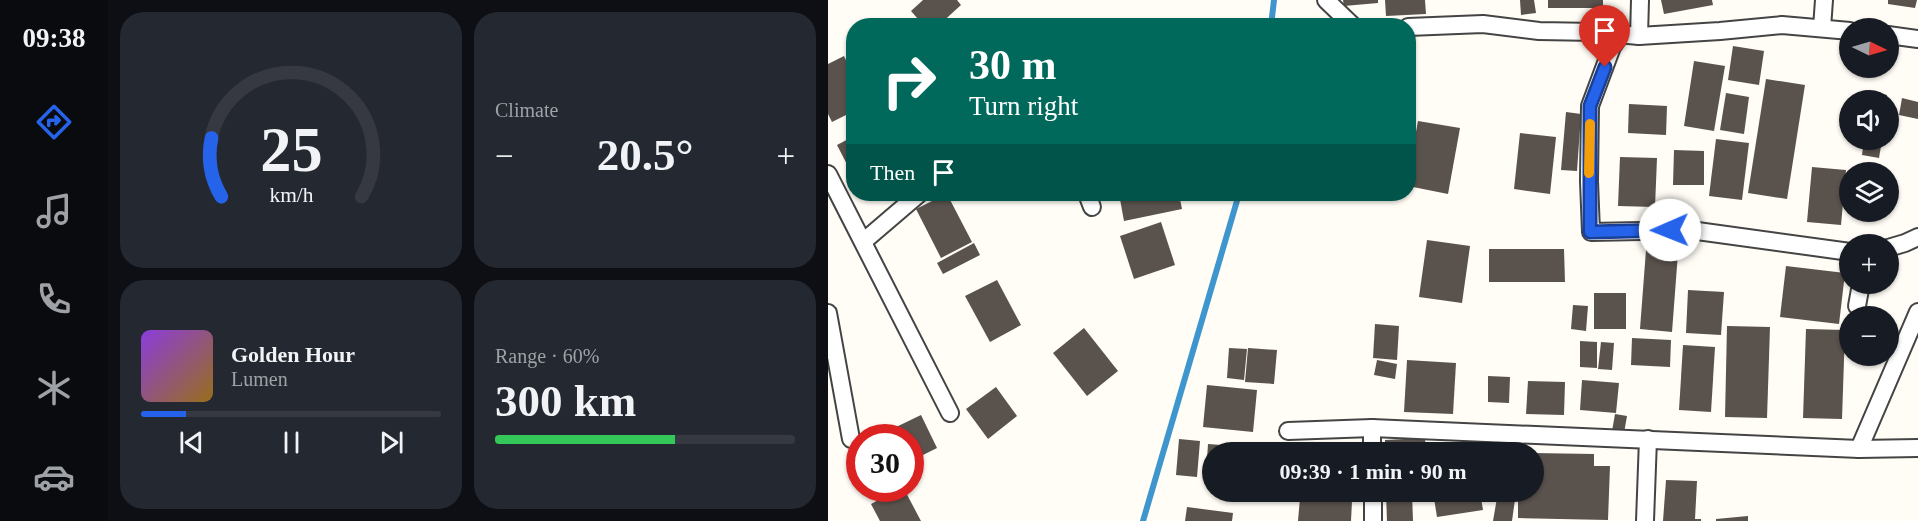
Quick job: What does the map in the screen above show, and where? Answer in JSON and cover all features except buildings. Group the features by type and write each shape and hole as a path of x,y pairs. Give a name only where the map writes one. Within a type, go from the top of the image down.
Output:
{"street":[{"path":"1326,0 1345,18"},
{"path":"1639,36 1640,0"},
{"path":"1822,28 1824,0"},
{"path":"1416,27 1483,24 1539,31 1639,36 1720,32 1782,25 1839,30"},
{"path":"1621,34 1612,47 1590,106 1590,232 1689,230 1839,250"},
{"path":"1899,36 1918,39"},
{"path":"828,174 950,412"},
{"path":"864,241 911,201"},
{"path":"1899,245 1918,237"},
{"path":"1857,306 1859,294"},
{"path":"1859,448 1918,312"},
{"path":"828,313 847,424"},
{"path":"1288,431 1372,429 1859,448 1918,448"},
{"path":"1372,429 1372,442"},
{"path":"1645,521 1648,439"},
{"path":"1373,502 1373,521"}],"waterway":[{"path":"1272,18 1274,0"},
{"path":"1143,521 1237,201"}],"slow traffic":[{"path":"1589,173 1590,124"}],"route":[{"path":"1605,67 1590,106 1590,232 1670,230"}]}
